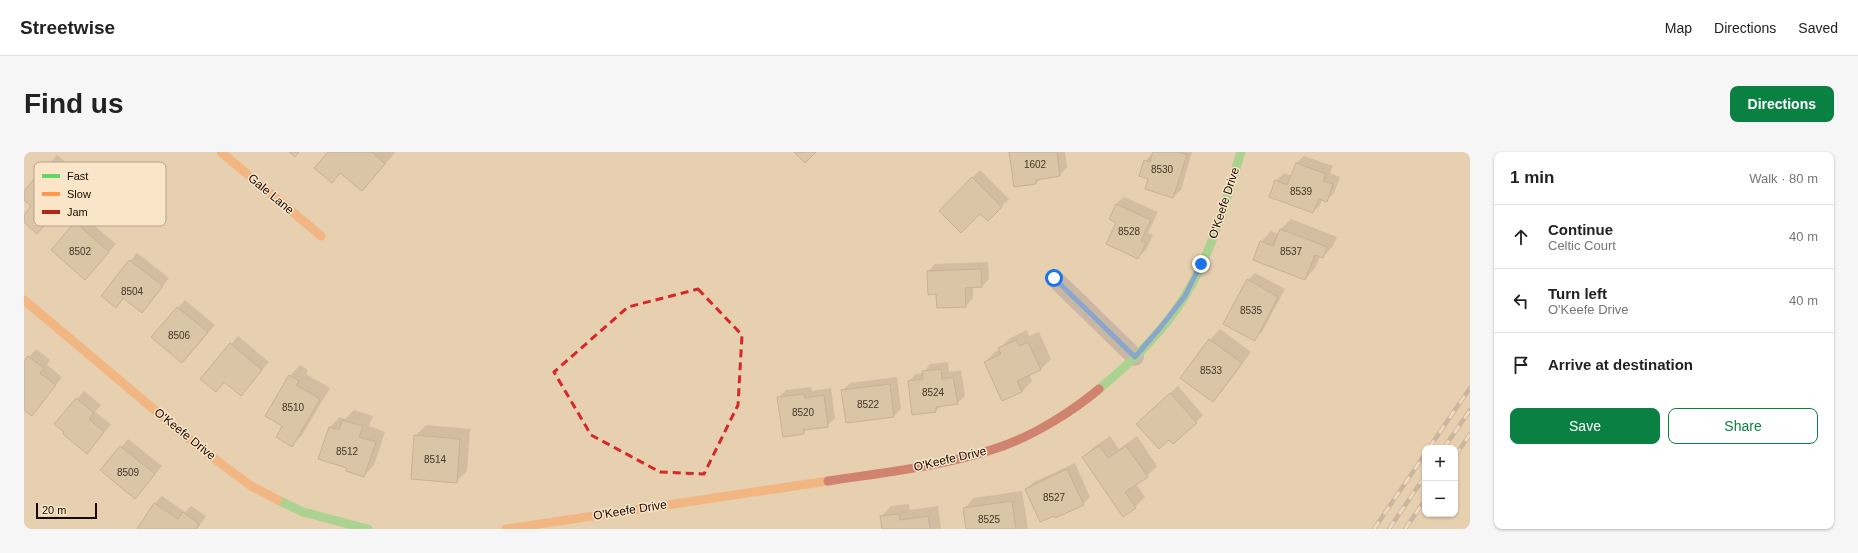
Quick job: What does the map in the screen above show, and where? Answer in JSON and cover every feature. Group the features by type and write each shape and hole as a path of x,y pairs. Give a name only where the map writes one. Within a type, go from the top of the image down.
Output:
{"street":[{"name":"Gale Lane","path":"221,152 321,236"},
{"name":"O'Keefe Drive","path":"506,529 918,467 965,458 1002,446 1069,412 1093,395 1135,357 1185,296 1201,264 1222,214 1241,152"},
{"path":"1054,278 1135,357"},
{"name":"O'Keefe Drive","path":"24,300 200,448 251,486 303,512 368,529"}],"highlighted area":[{"path":"698,289 742,335 738,405 704,474 660,472 591,435 554,372 628,307"}],"building":[{"path":"289,152 299,152 295,157"},
{"path":"328,152 372,152 385,164 362,191 340,173 332,183 314,168"},
{"path":"794,152 816,152 805,163"},
{"path":"1009,152 1057,152 1060,176 1036,180 1036,184 1014,187"},
{"path":"1153,152 1178,152 1187,155 1173,198 1145,189 1148,179 1139,176 1144,160 1150,162"},
{"path":"1296,163 1326,174 1323,181 1333,184 1327,202 1319,199 1313,213 1269,197 1275,180 1287,185"},
{"path":"972,177 1002,207 988,221 980,214 961,233 939,211"},
{"path":"34,179 34,226 44,226 37,234 24,222 24,215 31,206 24,200 24,191"},
{"path":"1116,204 1151,220 1141,240 1146,243 1138,259 1106,244 1116,223 1109,219"},
{"path":"72,226 80,226 109,252 85,280 51,250"},
{"path":"1280,229 1327,247 1323,258 1315,255 1305,280 1253,260 1260,241 1273,246"},
{"path":"129,260 163,286 142,313 123,298 116,308 101,296"},
{"path":"981,269 982,287 965,288 966,307 937,308 936,294 928,295 927,271"},
{"path":"1247,279 1278,297 1255,341 1223,324"},
{"path":"177,307 208,332 182,363 151,337"},
{"path":"1209,339 1242,363 1213,402 1180,378"},
{"path":"1016,340 1019,346 1028,342 1041,370 1017,381 1022,392 1002,401 984,362 1001,354 998,348"},
{"path":"230,343 262,370 241,396 224,382 216,392 200,379"},
{"path":"28,356 44,368 40,373 56,385 32,416 24,410 24,361"},
{"path":"941,369 942,379 953,377 958,404 936,407 936,412 912,415 908,381 923,379 922,371"},
{"path":"289,375 299,381 296,385 320,399 292,447 276,437 282,426 265,416"},
{"path":"890,384 894,417 846,423 841,390"},
{"path":"1170,393 1197,423 1173,444 1169,440 1159,449 1136,424"},
{"path":"804,394 805,398 824,395 828,427 803,430 804,434 783,437 777,397"},
{"path":"76,398 94,413 89,419 104,432 87,454 63,434 64,432 54,424"},
{"path":"342,420 363,426 359,437 376,442 364,477 346,471 347,468 318,459 329,427 339,430"},
{"path":"414,435 460,439 457,483 411,479"},
{"path":"120,446 155,474 135,499 100,470"},
{"path":"1099,446 1108,458 1126,446 1148,477 1125,492 1136,508 1123,517 1082,457"},
{"path":"1067,469 1084,505 1055,518 1054,516 1040,522 1025,489"},
{"path":"1012,501 1016,529 966,529 963,508"},
{"path":"154,503 178,519 183,512 199,524 196,529 137,529"},
{"path":"899,514 900,520 928,516 930,529 882,529 880,516"}],"railway":[{"path":"1431,445 1470,388"},
{"path":"1446,445 1470,410"},
{"path":"1458,452 1470,434"},
{"path":"1374,529 1422,458"},
{"path":"1389,529 1422,480"},
{"path":"1405,529 1422,504"}],"traffic: fast":[{"path":"1099,389 1146,346 1167,322 1185,296 1195,279 1211,244 1241,152"},
{"path":"278,500 303,512 368,529"}],"traffic: slow":[{"path":"221,152 321,236"},
{"path":"24,300 200,448 251,486 278,500"},
{"path":"506,529 828,481"}],"traffic: jam":[{"path":"828,481 960,459 1003,446 1016,441 1054,421 1078,406 1099,389"}],"route":[{"path":"1054,278 1135,357 1185,296 1201,264"}]}
